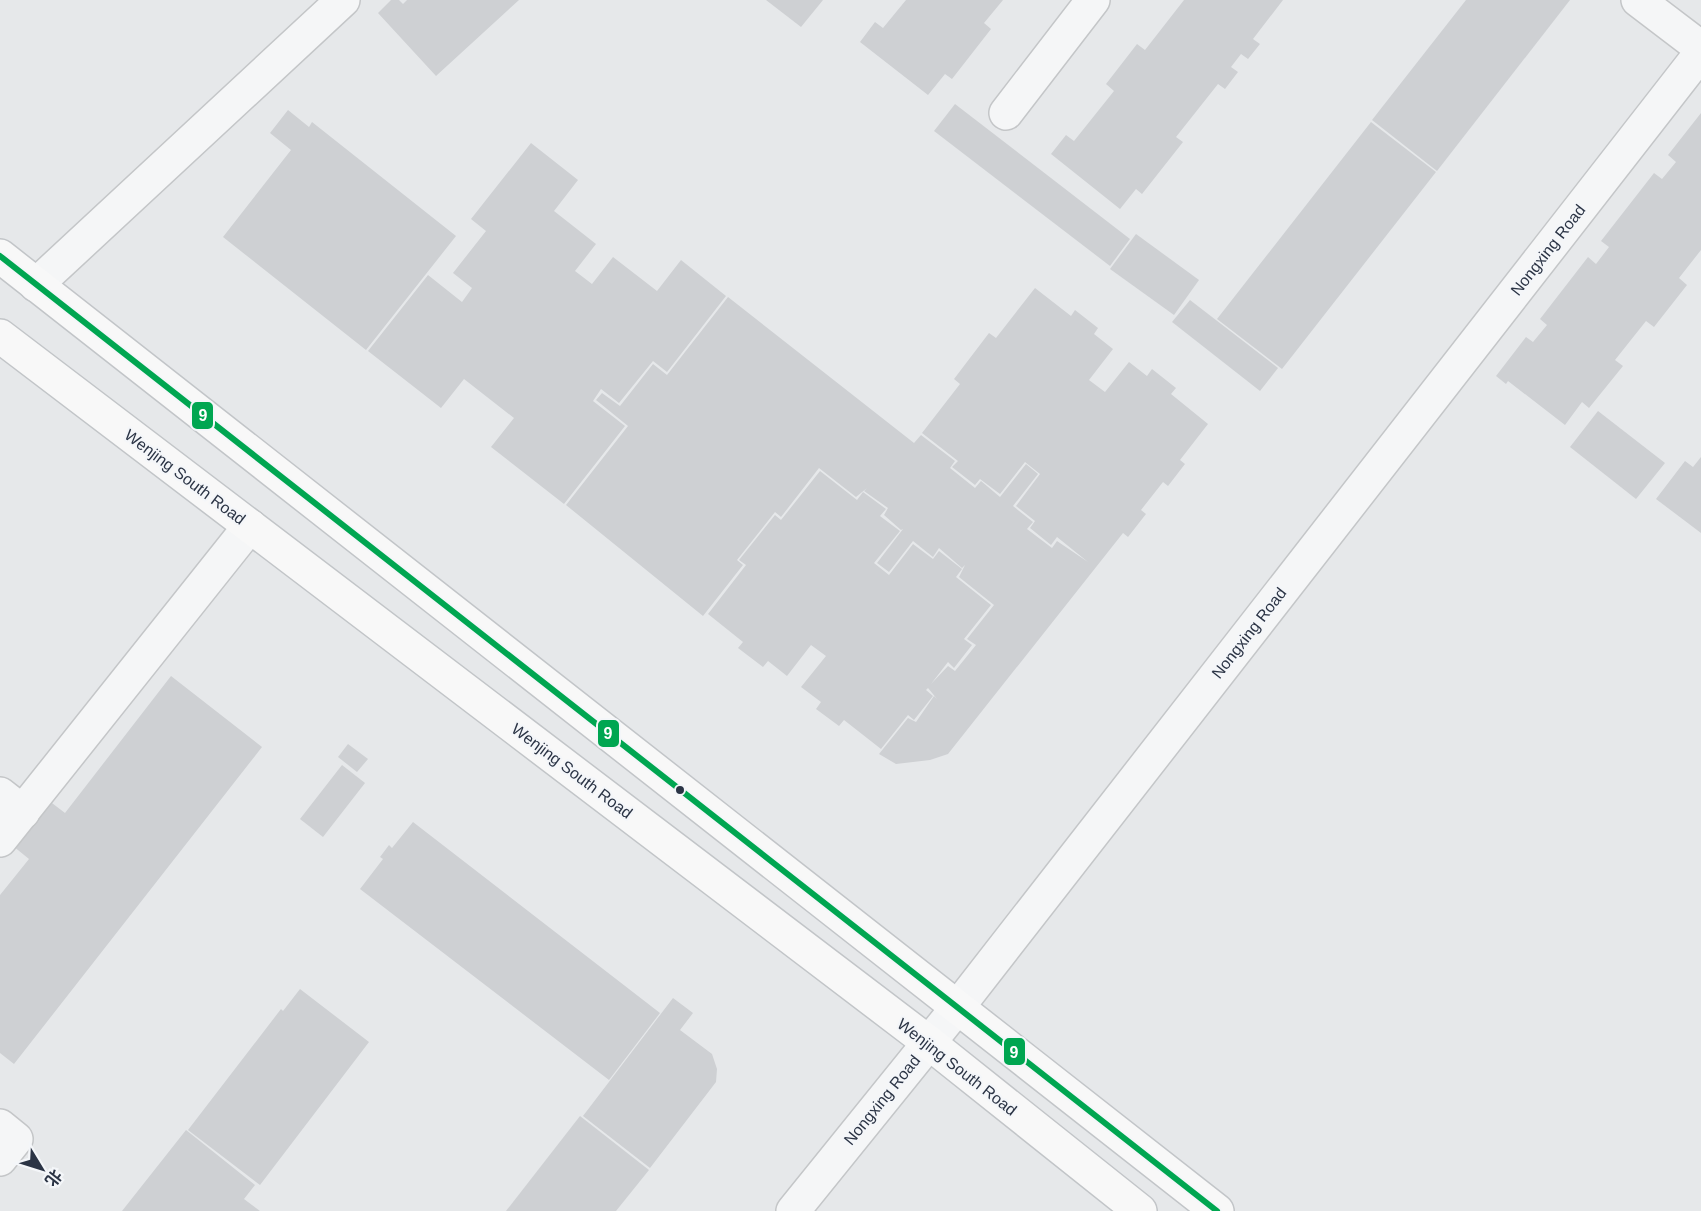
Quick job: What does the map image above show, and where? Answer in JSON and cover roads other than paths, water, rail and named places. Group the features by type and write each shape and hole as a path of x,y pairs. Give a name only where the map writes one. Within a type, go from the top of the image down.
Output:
{"main road":[{"path":"0,256 1217,1211"},
{"name":"Wenjing South Road","path":"0,336 928,1042 1140,1211"}],"street":[{"path":"36,285 343,0"},
{"path":"1006,113 1093,0"},
{"path":"1638,0 1701,48"},
{"name":"Nongxing Road","path":"793,1211 957,1008 1701,53"},
{"path":"0,840 11,803 250,526"},
{"path":"0,1126 16,1139 0,1159"}]}
